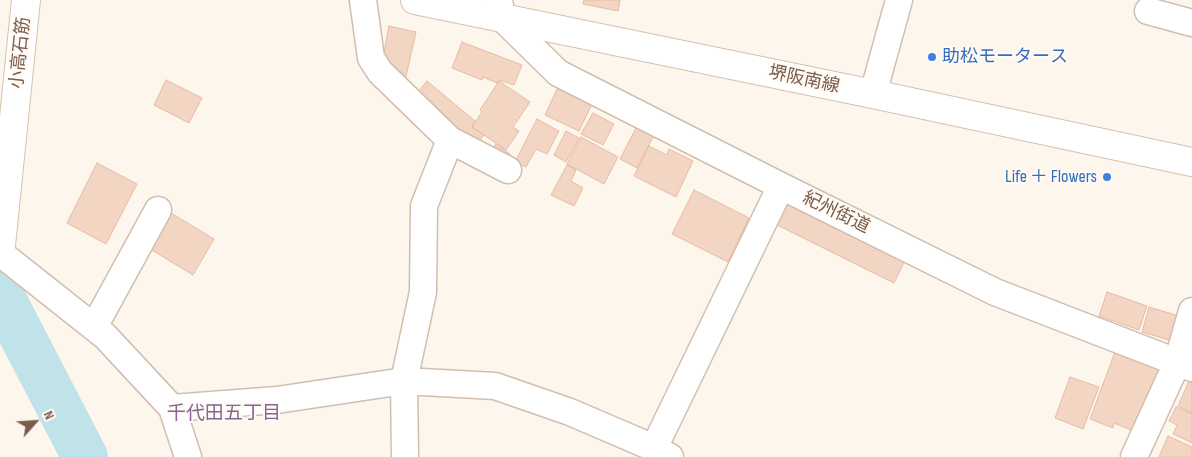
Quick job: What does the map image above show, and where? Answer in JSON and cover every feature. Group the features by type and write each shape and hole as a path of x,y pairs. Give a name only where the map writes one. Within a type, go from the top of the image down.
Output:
{"main road":[{"name":"小高石筋","path":"0,254 26,0"},
{"name":"堺阪南線","path":"415,0 500,9 874,94 1192,162"}],"street":[{"path":"363,0 371,58 380,72 450,140 508,170"},
{"path":"874,94 899,0"},
{"name":"紀州街道","path":"500,9 558,73 995,292 1184,366"},
{"path":"1148,11 1192,23"},
{"path":"405,457 404,381 423,292 424,206 450,140"},
{"path":"172,408 277,400 404,381 495,386 570,412 662,452 781,186"},
{"path":"94,327 158,210"},
{"path":"0,254 105,336 172,408 188,457"},
{"path":"1134,457 1184,366 1192,312"}],"building":[{"path":"584,0 620,0 618,11 583,4"},
{"path":"389,26 416,32 404,85 381,68"},
{"path":"462,42 522,65 514,85 499,80 497,83 483,77 482,80 452,68"},
{"path":"166,80 202,98 189,123 154,105"},
{"path":"427,81 475,121 472,127 484,135 473,149 413,98"},
{"path":"499,81 530,102 513,127 519,131 506,150 472,127 482,112 480,110"},
{"path":"558,87 592,104 579,131 545,115"},
{"path":"593,113 614,124 603,145 581,134"},
{"path":"537,119 559,131 547,154 536,149 526,167 515,162"},
{"path":"637,126 654,135 637,168 620,159"},
{"path":"566,131 579,138 566,162 554,155"},
{"path":"581,137 618,157 604,184 567,164"},
{"path":"496,144 510,154 502,166 488,156"},
{"path":"649,146 667,155 669,149 693,161 676,197 634,176"},
{"path":"97,163 137,184 106,244 67,223"},
{"path":"567,165 576,170 571,181 583,188 574,206 551,195"},
{"path":"694,190 749,218 728,262 672,234"},
{"path":"783,196 907,256 894,283 771,222"},
{"path":"166,210 214,239 193,275 145,246"},
{"path":"1107,292 1147,306 1139,330 1099,316"},
{"path":"1149,307 1179,316 1172,341 1142,332"},
{"path":"1115,352 1158,368 1161,377 1138,433 1114,423 1113,428 1090,419"},
{"path":"1070,377 1099,387 1083,429 1055,418"},
{"path":"1189,381 1192,383 1192,413 1178,406"},
{"path":"1176,407 1192,414 1192,443 1173,434 1177,425 1169,421"},
{"path":"1168,436 1192,447 1192,457 1159,457"}],"waterway":[{"path":"0,293 85,457"}],"place":[{"name":"助松モータース","path":"932,57"},
{"name":"Life ＋ Flowers","path":"1107,177"}],"district":[{"name":"千代田五丁目","path":"224,414"}]}
